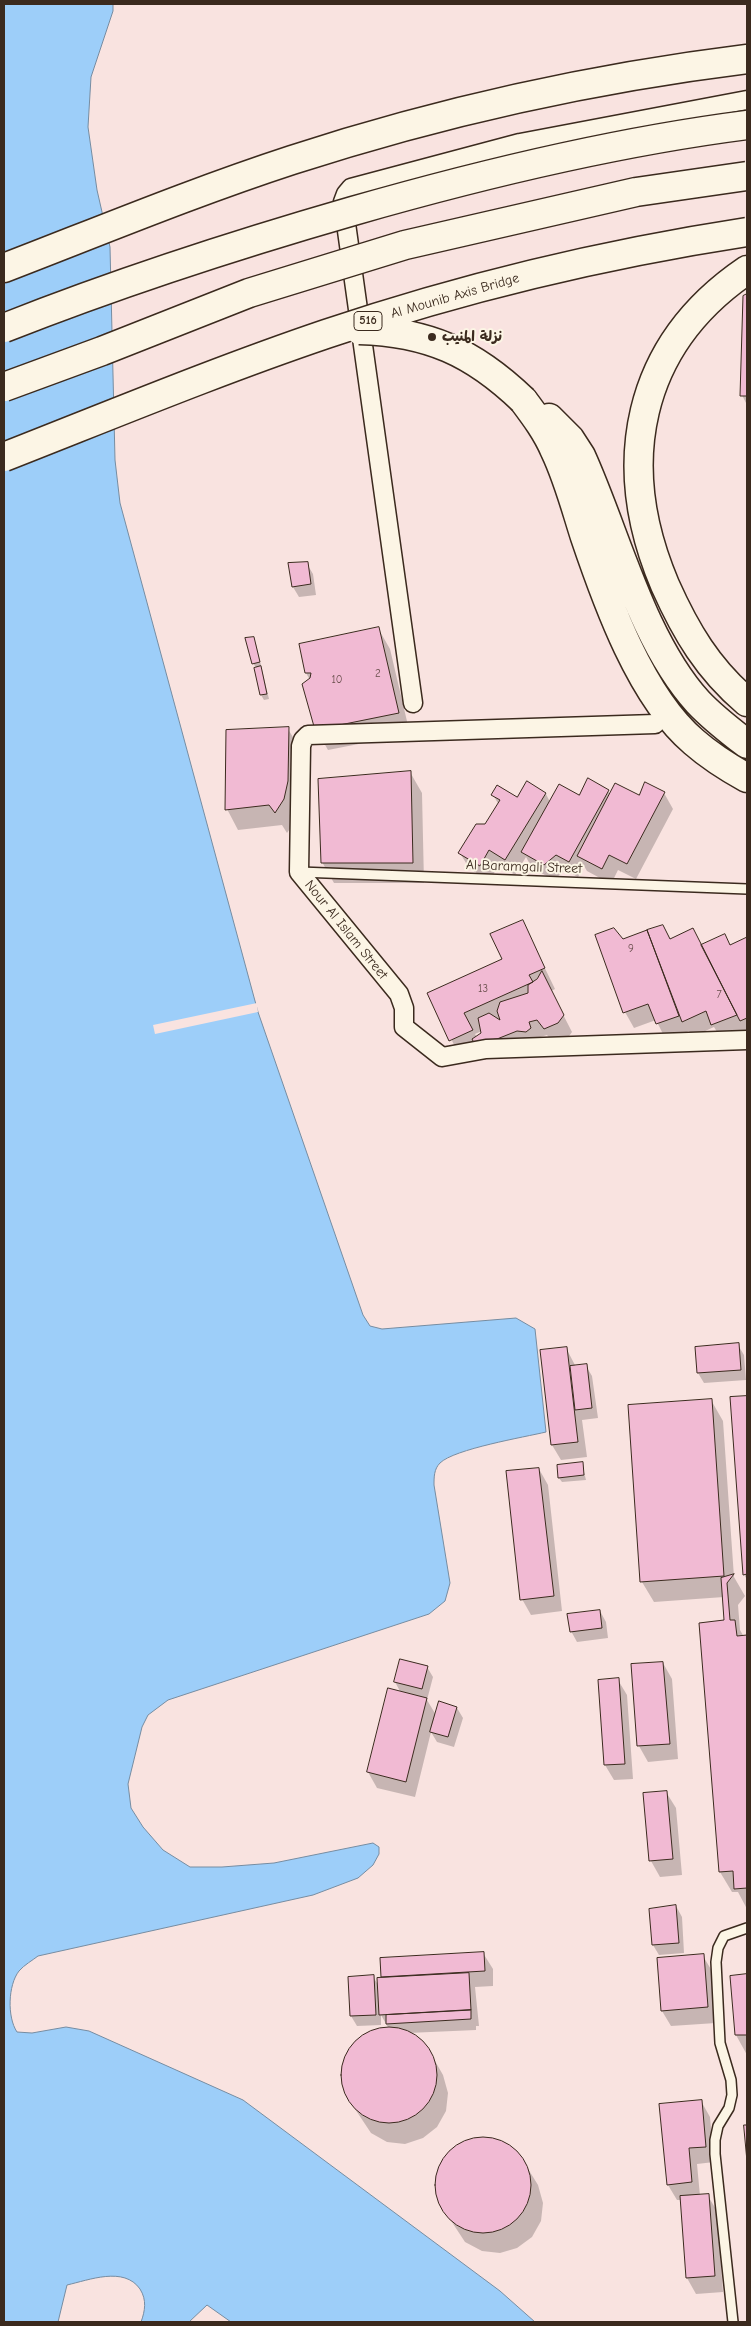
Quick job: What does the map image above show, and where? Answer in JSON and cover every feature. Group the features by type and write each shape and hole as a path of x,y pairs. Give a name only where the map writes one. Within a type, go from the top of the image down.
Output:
{"highway":[{"path":"4,268 209,188 377,134 545,92 629,76 747,59"},
{"path":"4,328 78,299 241,244 467,179 634,143 747,125"},
{"path":"4,387 250,293 405,245 636,192 747,176"},
{"name":"Al Mounib Axis Bridge","path":"4,457 264,356 438,300 559,268 637,251 747,232"},
{"path":"747,270 708,300 681,332 660,368 645,407 638,448 639,490 646,530 658,569 677,612 698,651 727,685 747,702"},
{"path":"328,334 358,330 389,331 441,344 476,361 501,379 523,400 556,424 581,456 653,632 676,672 698,702 747,744"},
{"path":"523,400 541,424 556,452 600,581 639,667 663,707 693,742 732,770 747,778"}],"street":[{"path":"412,703 343,202 346,194 351,188 520,143 747,100"},
{"name":"Nour Al Islam Street","path":"655,724 308,735 303,740 301,746 299,872 399,994 404,1008 404,1028 442,1057 486,1049 747,1040"}],"lane":[{"name":"Al Baramgali Street","path":"299,872 747,889"},
{"path":"733,2322 715,2154 718,2126 728,2108 732,2095 731,2080 720,2043 716,1962 718,1948 724,1936 747,1928"}],"water":[{"path":"4,4 113,4 113,11 91,77 88,127 97,190 110,247 115,460 120,503 258,1012 363,1315 370,1326 382,1329 516,1318 535,1329 546,1432 474,1448 448,1458 438,1465 434,1485 450,1583 445,1601 429,1614 168,1700 148,1715 142,1727 128,1784 131,1808 143,1827 163,1850 190,1867 222,1867 274,1863 373,1843 379,1847 379,1854 373,1865 358,1878 313,1895 38,1956 21,1969 15,1977 11,1992 10,2010 17,2032 32,2033 66,2027 89,2031 243,2100 500,2291 535,2322 231,2322 207,2305 189,2322 141,2322 145,2306 144,2297 140,2289 133,2282 125,2278 106,2276 67,2285 58,2322 4,2322"}],"pier":[{"path":"257,1003 258,1012 155,1034 153,1025"}],"building":[{"path":"747,294 747,396 740,396 743,296"},
{"path":"308,562 311,584 292,587 288,563"},
{"path":"379,627 399,713 315,730 302,684 310,678 311,673 305,673 299,644"},
{"path":"254,637 260,662 252,664 245,638"},
{"path":"261,666 267,694 260,695 254,668"},
{"path":"289,727 288,781 284,799 275,813 269,805 225,810 226,730"},
{"path":"411,771 413,863 321,863 318,779"},
{"path":"588,778 609,790 569,862 556,855 544,865 521,852 559,784 579,795"},
{"path":"527,781 546,793 505,860 489,850 480,866 458,853 476,824 485,824 500,800 491,795 497,785 517,797"},
{"path":"645,782 665,792 627,864 609,855 602,869 577,856 615,783 639,795"},
{"path":"523,920 545,968 529,975 533,982 464,1013 473,1030 449,1041 427,993 502,959 490,934"},
{"path":"663,925 670,939 693,928 737,1015 711,1025 706,1011 682,1022 647,930"},
{"path":"614,928 623,939 647,930 679,1016 656,1024 648,1004 623,1013 595,935"},
{"path":"725,934 730,945 747,937 747,1018 740,1021 701,945"},
{"path":"542,971 564,1015 558,1023 544,1029 537,1020 529,1022 531,1028 526,1032 517,1031 497,1039 481,1041 475,1045 472,1039 481,1033 478,1018 489,1013 500,1020 497,1011 500,1002 528,993 528,985 537,979"},
{"path":"739,1343 741,1370 697,1373 695,1347"},
{"path":"567,1347 578,1442 551,1445 540,1350"},
{"path":"587,1364 592,1408 575,1410 570,1366"},
{"path":"747,1396 747,1574 743,1575 730,1397"},
{"path":"712,1399 724,1576 640,1582 628,1405"},
{"path":"583,1462 584,1475 558,1478 557,1465"},
{"path":"539,1468 554,1596 520,1600 506,1471"},
{"path":"734,1574 727,1583 730,1620 735,1620 737,1636 747,1635 747,1888 734,1889 733,1871 719,1872 699,1623 724,1620 721,1578"},
{"path":"600,1610 602,1628 570,1632 567,1614"},
{"path":"400,1659 428,1666 422,1689 394,1682"},
{"path":"663,1662 670,1744 637,1746 631,1664"},
{"path":"619,1678 625,1764 604,1765 598,1680"},
{"path":"388,1688 427,1698 406,1782 367,1772"},
{"path":"439,1701 457,1707 448,1737 430,1732"},
{"path":"667,1791 673,1859 649,1861 643,1793"},
{"path":"676,1905 679,1943 652,1945 649,1909"},
{"path":"484,1952 485,1971 381,1977 380,1958"},
{"path":"704,1954 708,2007 661,2011 657,1958"},
{"path":"469,1973 471,2010 379,2015 377,1978"},
{"path":"747,1974 747,2035 735,2035 730,1976"},
{"path":"374,1975 376,2015 350,2016 348,1977"},
{"path":"471,2010 471,2019 386,2024 386,2015"},
{"path":"389,2027 407,2031 423,2041 433,2057 437,2075 433,2093 423,2109 407,2119 389,2123 371,2119 355,2109 345,2093 341,2075 345,2057 355,2041 371,2031"},
{"path":"702,2100 706,2147 689,2148 692,2182 667,2185 659,2104"},
{"path":"744,2125 747,2125 747,2161"},
{"path":"483,2137 501,2141 517,2151 527,2167 531,2185 527,2203 517,2219 501,2229 483,2233 465,2229 449,2219 439,2203 435,2185 439,2167 449,2151 465,2141"},
{"path":"709,2194 715,2276 686,2278 680,2196"}],"place":[{"name":"نزلة المنيب","path":"432,337"}]}
